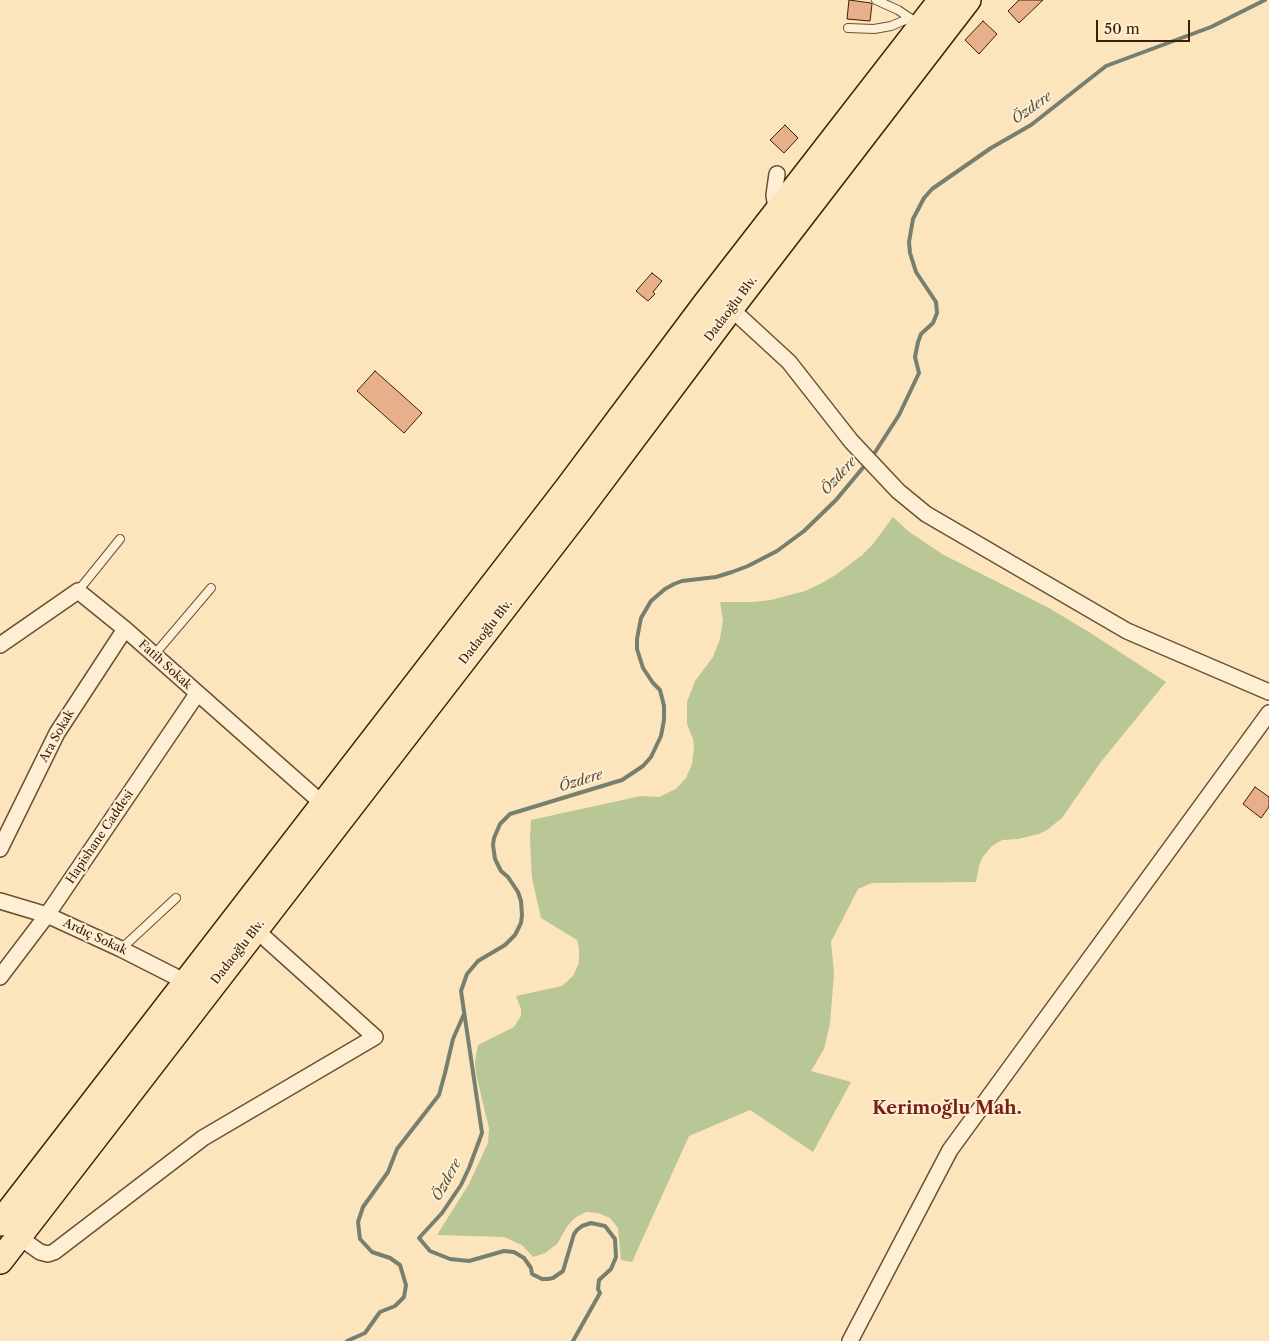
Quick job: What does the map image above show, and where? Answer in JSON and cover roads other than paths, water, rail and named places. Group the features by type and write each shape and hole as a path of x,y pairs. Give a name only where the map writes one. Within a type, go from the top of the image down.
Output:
{"highway":[{"name":"Dadaoğlu Blv.","path":"5,1226 256,930 581,508 722,301 779,208 915,22 940,0"},
{"name":"Dadaoğlu Blv.","path":"0,1261 5,1226 186,982 566,490 968,0"}],"street":[{"path":"777,174 774,195 775,202 779,208"},
{"path":"722,301 789,362 851,441 898,491 926,514 1127,631 1269,692"},
{"path":"0,645 78,590"},
{"name":"Fatih Sokak","path":"78,590 125,628 197,694 324,804"},
{"name":"Ara Sokak","path":"0,849 57,733 125,628"},
{"name":"Hapishane Caddesi","path":"0,977 47,915 197,694"},
{"path":"850,1341 950,1150 1269,714"},
{"name":"Ardıç Sokak","path":"0,900 47,915 121,949 186,982"},
{"path":"5,1226 40,1252 48,1254 54,1252 203,1138 375,1037 256,930"}],"lane":[{"path":"876,0 898,10 915,22"},
{"path":"848,28 874,29 915,22"},
{"path":"78,590 120,540"},
{"path":"154,655 211,588"},
{"path":"121,949 176,898"}],"waterway":[{"name":"Özdere","path":"872,457 899,415 919,373 915,357 918,342 921,334 933,323 937,313 936,302 916,272 910,253 909,242 913,219 924,198 932,189 991,148 1031,125 1106,66 1211,27 1265,0"},
{"name":"Özdere","path":"573,1341 600,1293 598,1289 599,1280 611,1269 616,1257 615,1239 605,1226 591,1223 577,1230 574,1234 563,1271 548,1279 542,1279 532,1274 531,1268 524,1258 514,1252 504,1251 469,1261 450,1259 430,1251 419,1238 442,1213 461,1185 482,1133 461,991 467,974 478,961 505,945 515,935 521,923 522,915 518,892 508,877 501,871 495,859 494,838 500,824 510,814 622,780 643,766 651,757 661,736 664,706 660,690 643,668 637,649 641,618 651,601 674,584 682,581 716,577 732,572 777,551 804,531 836,500 866,464"},
{"path":"347,1341 365,1333 380,1312 395,1306 404,1297 406,1285 400,1265 390,1258 372,1252 360,1239 358,1222 363,1207 388,1172 397,1149 439,1095 453,1039 464,1014"}],"district":[{"name":"Kerimoğlu Mah.","path":"947,1109"}]}
